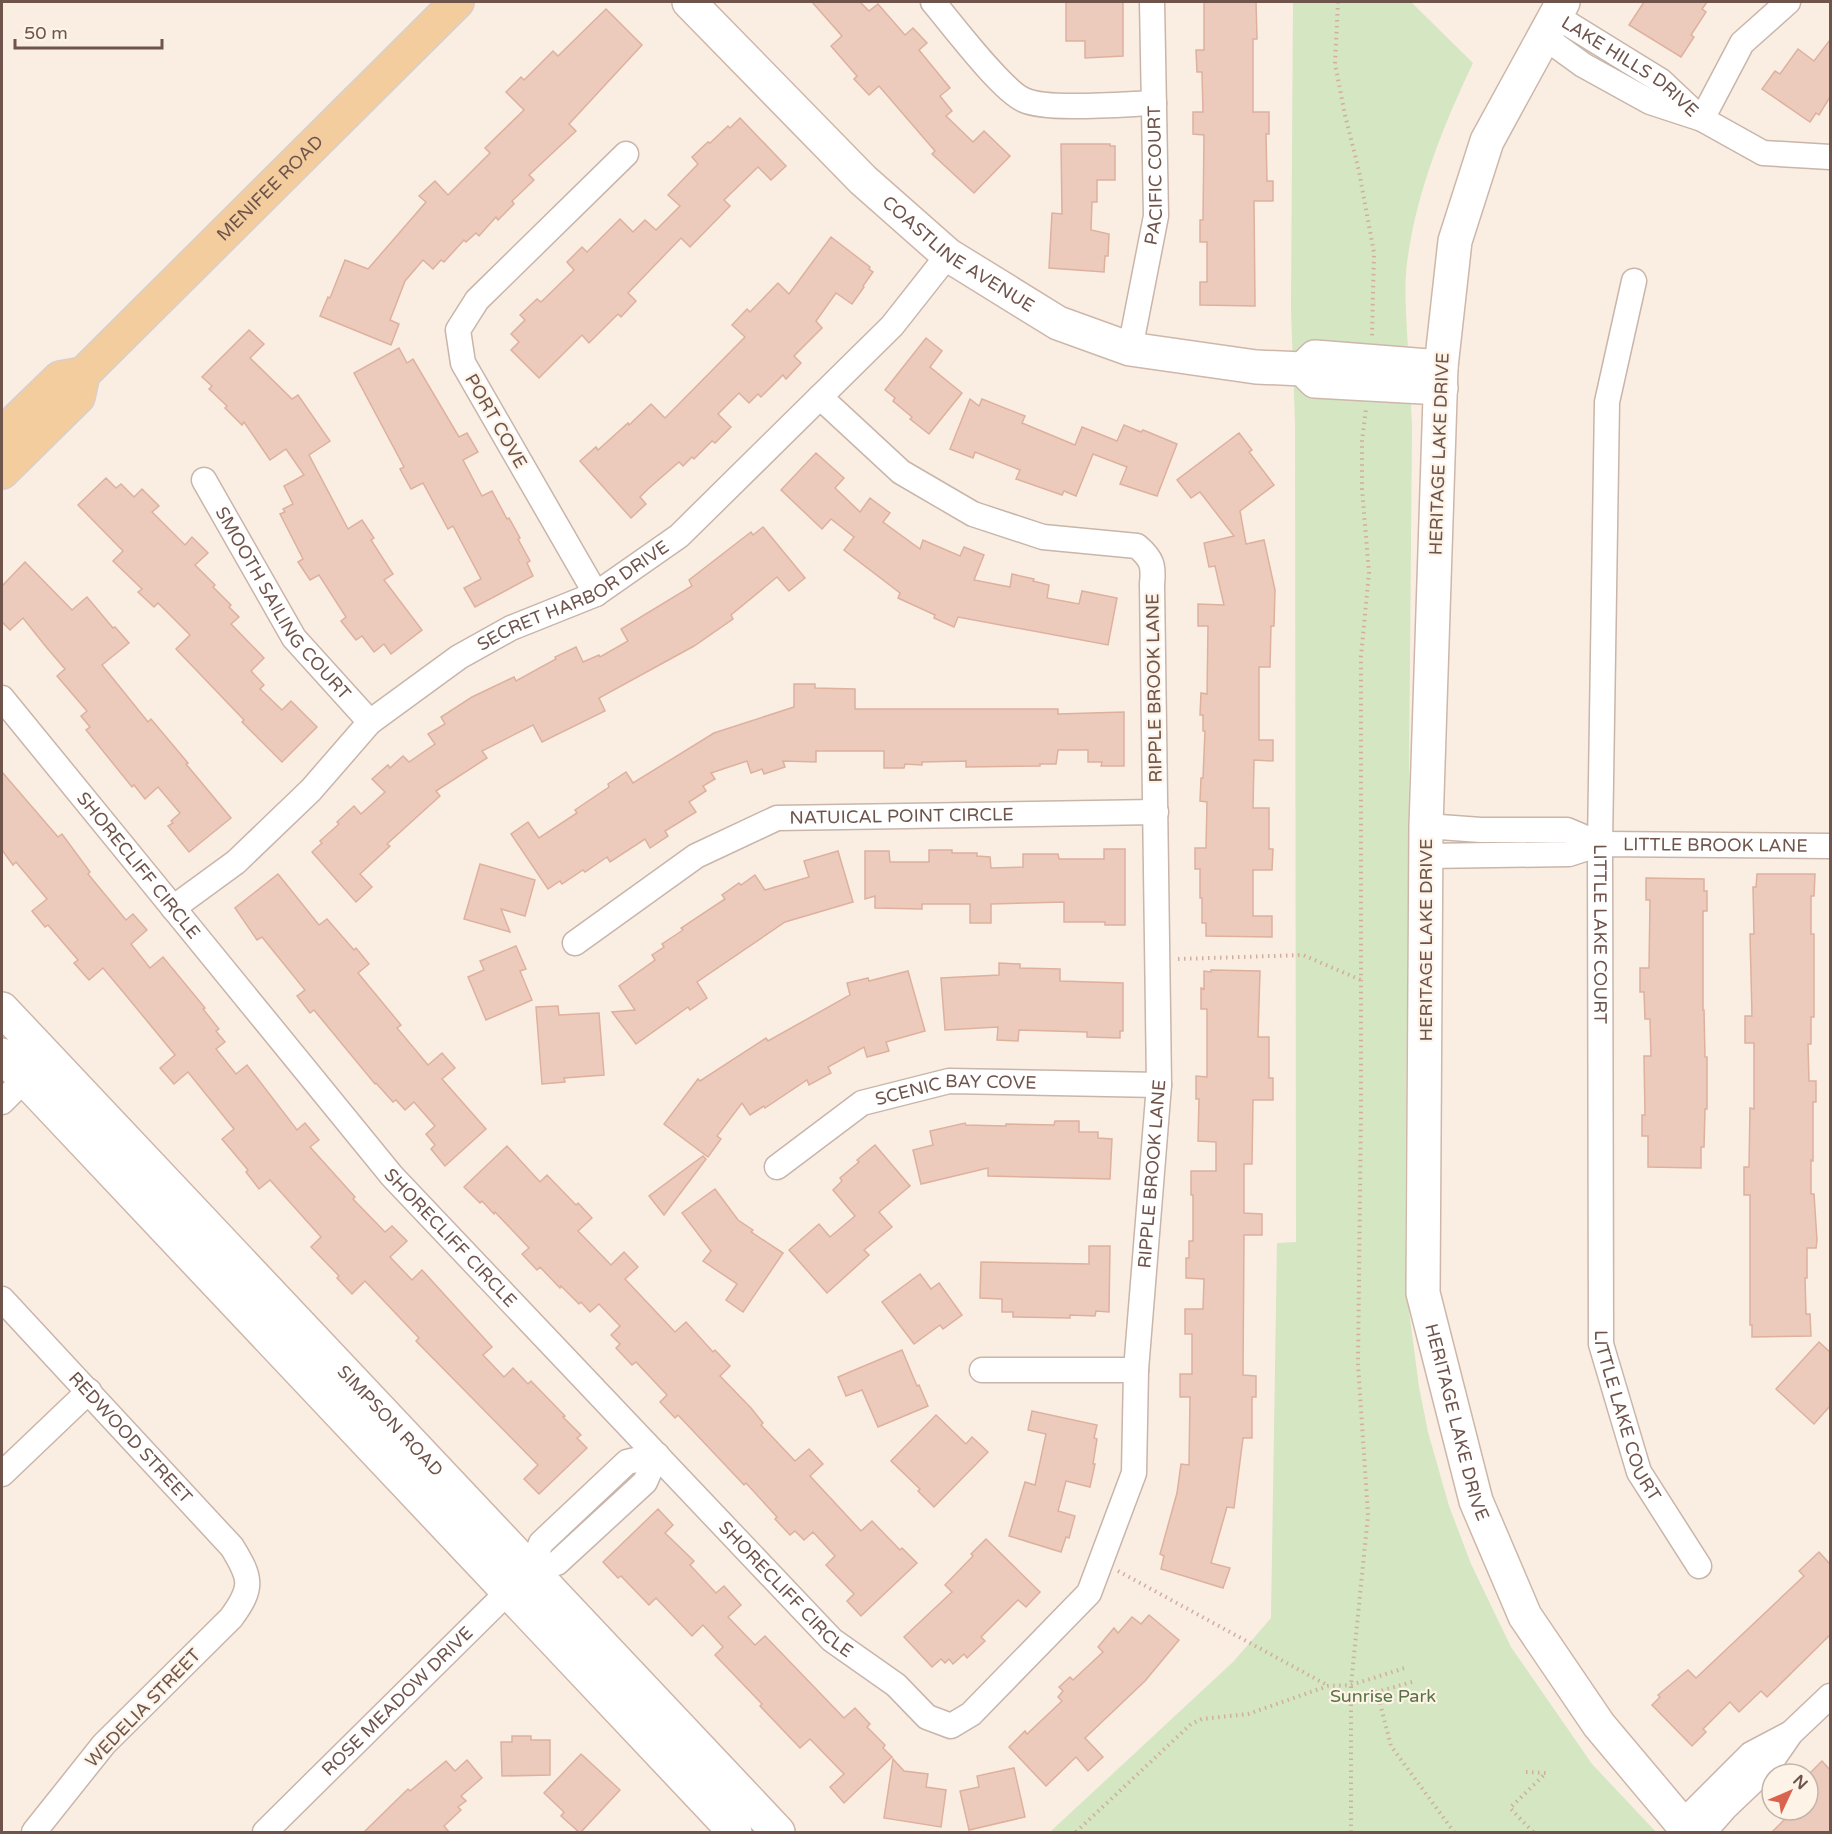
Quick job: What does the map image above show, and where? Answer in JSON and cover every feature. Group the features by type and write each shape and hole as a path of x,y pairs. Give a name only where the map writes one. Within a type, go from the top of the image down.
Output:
{"main road":[{"name":"MENIFEE ROAD","path":"2,434 60,378 82,374 457,2"},
{"name":"MENIFEE ROAD","path":"2,472 78,397 82,374"}],"street":[{"name":"COASTLINE AVENUE","path":"689,2 863,180 948,255 1058,323 1130,349 1256,367 1303,369 1316,357 1370,373 1441,378"},
{"path":"933,2 1003,84 1023,100 1048,105 1154,103"},
{"name":"PACIFIC COURT","path":"1130,349 1156,216 1152,2"},
{"path":"1702,119 1742,43 1788,2"},
{"name":"LAKE HILLS DRIVE","path":"1554,18 1661,81 1702,119 1763,153 1830,157"},
{"name":"HERITAGE LAKE DRIVE","path":"1554,18 1487,141 1455,241 1441,378 1426,841 1424,1293 1476,1501 1526,1616 1599,1725 1691,1830"},
{"name":"PORT COVE","path":"596,594 463,363 458,330 477,300 626,154"},
{"name":"SECRET HARBOR DRIVE","path":"173,908 236,862 311,790 370,722 459,657 511,628 596,594 679,536 892,326 948,255"},
{"name":"LITTLE LAKE COURT","path":"1634,281 1607,402 1600,844 1601,1344 1639,1472 1699,1566"},
{"name":"RIPPLE BROOK LANE","path":"820,397 901,472 973,514 1043,537 1137,546 1147,555 1154,568 1152,584 1159,1085 1136,1370 1134,1473 1089,1593 971,1714 951,1726"},
{"name":"SMOOTH SAILING COURT","path":"204,480 294,638 370,722"},
{"name":"SHORECLIFF CIRCLE","path":"2,698 392,1176 832,1640 896,1685 927,1717 951,1726"},
{"name":"NATUICAL POINT CIRCLE","path":"575,943 696,856 777,818 1156,812"},
{"name":"LITTLE BROOK LANE","path":"1426,841 1481,830 1567,830 1600,844 1830,846"},
{"name":"SIMPSON ROAD","path":"2,1009 19,1061 519,1581 778,1833"},
{"path":"2,1102 19,1061"},
{"name":"SCENIC BAY COVE","path":"777,1167 862,1103 949,1081 1159,1085"},
{"name":"REDWOOD STREET","path":"2,1299 232,1547 244,1566 249,1584"},
{"path":"982,1370 1136,1370"},
{"path":"2,1474 88,1391"},
{"path":"519,1581 541,1543 627,1462 657,1455"},
{"name":"SIMPSON ROAD","path":"519,1581 735,1833"},
{"name":"ROSE MEADOW DRIVE","path":"265,1833 519,1581"},
{"name":"WEDELIA STREET","path":"34,1833 104,1744 231,1618 243,1602 249,1584"},
{"path":"1691,1830 1751,1754 1791,1733 1830,1696"}],"path":[{"path":"1338,2 1335,64 1359,171 1374,253 1370,373 1362,440 1362,489 1370,573 1361,656 1358,1364 1368,1515 1351,1685 1350,1833"},
{"path":"1158,959 1303,955 1361,980"},
{"path":"1100,1564 1126,1574 1328,1686"},
{"path":"1076,1833 1191,1724 1202,1719 1248,1714 1328,1686 1351,1685 1408,1667"},
{"path":"1412,1682 1377,1692 1391,1746 1454,1833"},
{"path":"1526,1772 1546,1773 1510,1808 1533,1833"}],"green space":[{"name":"Sunrise Park","path":"1293,2 1411,2 1473,63 1432,160 1411,237 1406,280 1412,424 1405,1239 1409,1311 1419,1387 1428,1432 1449,1506 1471,1564 1511,1647 1592,1764 1656,1832 1050,1832 1234,1661 1271,1618 1277,1243 1296,1242 1295,423 1291,310"}],"building":[{"path":"812,2 860,2 869,11 878,4 905,35 913,28 927,43 919,50 950,88 940,96 952,111 946,116 973,142 984,131 1010,156 974,193 932,154 935,151 879,86 869,95 854,79 857,76 831,46 842,36"},
{"path":"1066,2 1123,2 1123,56 1085,58 1085,41 1066,41"},
{"path":"1204,2 1256,2 1257,39 1253,39 1253,112 1269,112 1269,134 1266,134 1267,181 1273,181 1273,201 1254,201 1255,306 1200,305 1200,282 1207,282 1207,242 1200,242 1200,220 1203,220 1204,135 1193,134 1193,112 1203,112 1202,72 1197,72 1196,50 1204,50"},
{"path":"1644,2 1707,2 1702,9 1706,12 1691,35 1694,37 1681,57 1629,25"},
{"path":"606,9 642,45 569,124 576,131 529,175 534,180 512,201 514,204 498,220 496,217 479,236 476,233 466,242 464,240 444,262 441,260 433,269 423,260 405,281 390,320 399,324 391,345 320,316 345,260 368,269 426,202 419,196 435,181 448,195 490,153 485,148 524,110 506,92 521,77 524,80 553,51 558,56"},
{"path":"1830,40 1830,97 1819,115 1816,113 1810,122 1762,89 1775,71 1780,74 1798,49 1814,61"},
{"path":"740,118 786,166 771,180 758,167 724,200 730,206 690,247 681,238 628,293 636,301 621,317 618,314 589,343 582,335 539,378 511,350 519,342 511,334 525,320 520,315 537,299 541,302 574,270 567,262 582,247 587,252 620,219 633,232 645,220 656,230 680,206 668,195 698,164 692,157"},
{"path":"1061,144 1110,144 1110,146 1115,146 1115,180 1097,180 1097,202 1092,202 1091,230 1109,234 1108,256 1105,256 1104,272 1049,268 1052,213 1062,214"},
{"path":"831,237 870,267 869,269 873,272 852,304 836,293 816,321 822,328 794,356 801,363 786,379 783,375 761,397 758,394 749,403 739,393 718,414 731,427 715,443 712,441 694,459 692,457 683,466 679,462 648,489 640,497 646,504 631,518 580,461 596,447 598,450 651,404 665,418 745,337 732,325 747,309 750,312 778,283 789,294"},
{"path":"249,330 264,344 250,358 292,399 298,395 330,441 309,455 348,529 362,520 374,538 371,540 393,574 384,580 422,630 391,654 384,644 374,652 362,636 356,640 341,621 346,617 319,575 310,580 298,562 303,559 280,514 285,512 283,509 293,504 284,486 304,475 286,449 270,460 244,422 242,425 225,408 227,406 209,389 212,386 202,377"},
{"path":"926,338 942,351 930,367 962,393 929,434 910,419 912,417 893,401 895,398 885,390"},
{"path":"399,348 407,363 413,359 459,437 467,433 478,452 463,460 482,496 492,491 520,538 518,539 530,561 527,563 533,576 475,607 464,588 481,579 453,526 448,529 423,483 411,489 400,469 404,467 354,373"},
{"path":"970,399 979,406 982,399 1025,416 1022,423 1075,445 1082,427 1117,441 1124,425 1177,444 1157,496 1120,484 1127,467 1093,454 1076,496 1064,491 1062,495 1016,479 1020,470 975,452 973,458 950,449"},
{"path":"1239,433 1252,450 1249,452 1274,485 1240,511 1246,544 1264,540 1275,590 1270,667 1259,667 1259,740 1273,740 1273,761 1254,760 1253,808 1269,808 1269,849 1273,849 1272,870 1253,870 1253,916 1272,916 1272,937 1206,936 1206,923 1202,923 1200,869 1195,869 1195,848 1206,848 1207,802 1200,801 1205,731 1203,731 1203,715 1200,715 1201,693 1207,694 1208,626 1198,626 1198,604 1224,605 1215,566 1209,567 1204,543 1234,536 1200,492 1191,498 1177,480"},
{"path":"816,453 844,478 835,488 860,512 870,498 890,513 883,522 920,549 923,540 960,556 964,547 984,555 974,580 1010,587 1012,574 1034,579 1033,581 1049,585 1047,598 1079,604 1082,591 1117,598 1108,645 958,617 954,627 934,618 935,615 898,598 900,593 844,550 854,537 831,519 822,529 781,490"},
{"path":"106,478 116,488 121,484 134,497 142,489 159,506 152,512 185,545 192,537 208,553 195,565 215,585 213,587 231,605 229,607 239,617 231,624 264,658 251,671 264,685 260,689 282,710 291,701 317,727 282,762 242,722 244,720 176,649 190,635 158,603 154,607 138,592 142,589 113,561 123,551 78,505"},
{"path":"763,527 805,578 789,591 777,577 731,615 733,619 694,646 599,698 605,711 542,742 533,725 482,751 487,758 436,791 440,796 387,844 390,846 360,874 372,887 356,902 312,852 354,806 361,814 385,792 372,779 388,765 390,768 403,756 409,762 435,744 428,734 445,724 441,717 472,697 514,677 516,681 576,647 583,662 599,655 600,657 628,641 621,629 692,586 689,580 751,532 753,535"},
{"path":"25,562 72,610 87,597 129,643 102,665 148,722 151,719 231,818 189,852 168,826 180,813 158,787 145,799 134,785 132,787 86,730 90,727 81,716 87,711 57,676 65,669 23,618 10,630 2,622 2,586"},
{"path":"794,684 815,684 815,688 855,689 855,709 1058,709 1058,714 1124,712 1124,766 1101,766 1102,762 1088,762 1088,750 1058,750 1056,764 1040,764 1040,766 966,767 966,761 922,762 922,765 905,764 904,768 884,768 884,751 816,751 816,762 783,761 785,767 764,774 762,769 751,773 747,761 711,773 715,779 703,786 706,791 689,802 696,812 665,831 668,836 650,848 645,839 610,862 607,857 585,872 583,870 562,884 560,881 548,889 511,834 528,822 539,838 577,813 575,810 609,787 608,784 626,772 633,783 714,733 794,707"},
{"path":"2,772 58,837 62,834 90,872 88,874 126,920 133,914 147,930 131,944 150,968 163,957 205,1008 203,1009 219,1029 216,1031 225,1042 216,1049 236,1074 247,1065 297,1130 305,1123 319,1140 310,1147 355,1197 353,1199 385,1232 392,1226 407,1241 390,1257 412,1280 422,1270 492,1347 483,1355 504,1377 513,1368 528,1384 531,1381 581,1435 577,1438 587,1448 539,1494 524,1479 538,1465 416,1341 419,1338 365,1281 352,1294 337,1278 339,1276 311,1247 321,1237 270,1180 259,1189 246,1172 248,1170 222,1139 234,1129 188,1072 174,1084 160,1068 175,1055 124,993 103,968 89,980 74,963 78,960 48,925 45,927 32,911 47,899 16,862 13,865 2,850"},
{"path":"1104,849 1125,849 1125,925 1105,925 1105,922 1064,922 1064,902 991,904 991,923 970,923 970,904 922,904 922,909 875,908 875,896 865,899 865,851 889,851 890,862 929,862 929,850 977,853 977,856 990,857 991,868 1023,867 1023,854 1058,854 1059,859 1104,859"},
{"path":"838,851 853,902 785,922 697,982 707,998 690,1010 688,1007 636,1044 612,1012 635,1010 619,986 655,960 652,955 664,947 662,944 683,930 681,928 725,899 722,895 739,883 741,885 755,875 765,890 809,877 804,861"},
{"path":"480,864 535,880 525,916 501,909 510,932 464,919"},
{"path":"278,874 319,925 327,919 369,964 358,973 401,1025 397,1028 428,1065 442,1053 455,1068 442,1079 486,1129 445,1166 431,1149 435,1145 426,1134 435,1126 414,1102 405,1110 396,1100 393,1102 375,1084 314,1010 310,1013 297,996 305,990 262,937 257,940 235,908"},
{"path":"1757,874 1815,874 1814,896 1811,896 1811,934 1814,934 1814,1017 1811,1017 1811,1044 1808,1044 1809,1081 1816,1081 1816,1102 1813,1102 1811,1194 1814,1194 1817,1240 1816,1248 1807,1248 1807,1278 1805,1278 1806,1314 1810,1314 1811,1336 1752,1337 1752,1325 1750,1325 1750,1195 1744,1195 1744,1167 1749,1167 1750,1108 1754,1109 1754,1043 1745,1043 1745,1016 1752,1016 1750,934 1754,934 1753,887 1756,887"},
{"path":"1646,878 1704,879 1704,891 1707,891 1707,911 1703,911 1703,1010 1705,1057 1707,1057 1707,1109 1705,1109 1704,1147 1701,1147 1701,1168 1648,1167 1648,1136 1642,1136 1642,1115 1645,1115 1644,1056 1651,1056 1650,1019 1645,1019 1644,992 1640,992 1640,968 1649,968 1650,900 1646,900"},
{"path":"516,946 526,969 520,971 532,1000 486,1020 468,977 484,970 480,961"},
{"path":"999,963 1020,964 1020,968 1060,969 1060,981 1123,983 1123,1031 1120,1031 1120,1038 1087,1037 1087,1032 1019,1030 1018,1041 997,1040 998,1027 945,1030 941,978 999,975"},
{"path":"1211,970 1260,971 1258,1037 1269,1037 1269,1078 1273,1078 1273,1100 1253,1100 1252,1164 1244,1164 1244,1213 1262,1214 1262,1235 1244,1235 1243,1375 1256,1376 1256,1397 1252,1397 1252,1438 1243,1438 1234,1508 1227,1507 1211,1563 1230,1568 1223,1588 1161,1569 1164,1556 1160,1554 1177,1493 1181,1464 1189,1465 1190,1397 1180,1397 1180,1374 1192,1374 1192,1334 1185,1334 1185,1309 1203,1309 1204,1279 1186,1278 1189,1241 1193,1241 1191,1171 1216,1171 1216,1142 1198,1141 1199,1099 1196,1099 1196,1076 1207,1077 1207,1009 1201,1009 1201,988 1204,989 1204,971 1211,972"},
{"path":"908,971 925,1031 886,1042 889,1051 867,1057 864,1047 828,1067 831,1073 809,1085 807,1080 765,1108 764,1106 750,1115 742,1103 717,1136 721,1139 708,1157 664,1124 698,1079 700,1081 766,1038 768,1041 850,995 847,983 868,978 869,981"},
{"path":"558,1006 559,1015 599,1013 604,1075 564,1078 565,1082 542,1084 536,1007"},
{"path":"1055,1121 1079,1121 1079,1132 1098,1132 1098,1138 1112,1139 1110,1179 988,1176 988,1168 921,1184 913,1150 933,1145 930,1131 965,1123 966,1125 1006,1126 1006,1124 1054,1125"},
{"path":"875,1145 910,1186 879,1212 892,1227 864,1250 869,1255 827,1293 789,1250 819,1224 830,1237 855,1216 833,1190 842,1181 840,1178"},
{"path":"507,1146 540,1182 547,1175 592,1218 578,1231 611,1265 624,1252 638,1267 625,1279 675,1332 686,1322 713,1352 715,1350 730,1366 720,1376 751,1408 763,1423 761,1425 795,1461 809,1449 823,1464 810,1476 861,1531 872,1521 900,1550 902,1548 917,1563 861,1616 847,1601 854,1594 826,1565 835,1556 813,1532 804,1540 795,1531 790,1535 746,1483 744,1485 678,1415 675,1418 660,1402 667,1395 636,1362 632,1365 616,1348 620,1344 611,1335 620,1326 599,1304 590,1312 561,1286 560,1288 540,1267 537,1270 522,1254 529,1248 495,1212 494,1214 482,1201 480,1203 464,1187"},
{"path":"703,1156 706,1159 664,1215 649,1196"},
{"path":"715,1189 738,1220 753,1230 751,1232 783,1253 743,1312 726,1300 737,1284 703,1261 711,1251 682,1213"},
{"path":"1089,1246 1110,1246 1109,1312 1096,1311 1095,1316 1070,1315 1070,1318 1013,1317 1013,1312 1002,1312 1002,1299 980,1298 981,1262 1089,1264"},
{"path":"920,1274 931,1289 939,1283 962,1315 943,1329 940,1325 914,1344 882,1302"},
{"path":"1819,1342 1830,1352 1830,1406 1814,1424 1776,1389"},
{"path":"902,1350 928,1406 878,1427 862,1390 846,1396 838,1377"},
{"path":"1032,1411 1097,1425 1094,1438 1097,1439 1093,1464 1095,1464 1090,1487 1066,1481 1058,1511 1075,1516 1069,1538 1066,1537 1061,1552 1009,1536 1025,1482 1035,1485 1046,1434 1028,1430"},
{"path":"936,1415 966,1444 972,1437 988,1452 934,1507 918,1491 920,1489 891,1461"},
{"path":"658,1509 673,1525 665,1533 694,1561 690,1565 716,1593 724,1586 741,1605 728,1617 755,1645 765,1636 844,1718 855,1708 870,1724 867,1727 885,1745 883,1748 892,1757 844,1803 830,1787 844,1774 810,1739 800,1748 760,1706 762,1704 715,1655 723,1647 703,1625 692,1636 656,1598 649,1605 621,1576 618,1578 603,1562"},
{"path":"986,1539 1040,1592 1026,1607 1018,1600 981,1637 985,1641 967,1658 964,1654 953,1664 949,1659 945,1663 941,1659 932,1667 904,1637 952,1592 945,1585"},
{"path":"1819,1552 1830,1564 1830,1635 1767,1697 1761,1691 1739,1712 1730,1702 1703,1729 1706,1732 1692,1746 1652,1705 1660,1697 1658,1695 1688,1670 1696,1678 1804,1576 1799,1571"},
{"path":"1149,1615 1179,1640 1145,1681 1085,1738 1103,1757 1088,1771 1076,1757 1046,1786 1009,1747 1025,1731 1027,1734 1062,1701 1058,1697 1063,1691 1059,1687 1070,1677 1073,1680 1103,1652 1098,1647 1114,1628 1118,1633 1132,1617 1141,1624"},
{"path":"512,1736 531,1736 531,1740 550,1740 550,1775 502,1776 501,1742 512,1742"},
{"path":"581,1754 620,1790 580,1833 561,1816 564,1812 544,1793"},
{"path":"893,1759 904,1771 928,1774 926,1787 946,1790 941,1827 884,1818"},
{"path":"467,1760 482,1778 461,1796 466,1801 458,1807 461,1810 444,1826 450,1833 363,1833 408,1789 410,1791 446,1761 455,1771"},
{"path":"1822,1761 1830,1770 1830,1833 1771,1833 1782,1822 1820,1822 1820,1763"},
{"path":"1014,1768 1025,1817 969,1830 960,1791 979,1787 977,1776"}]}
